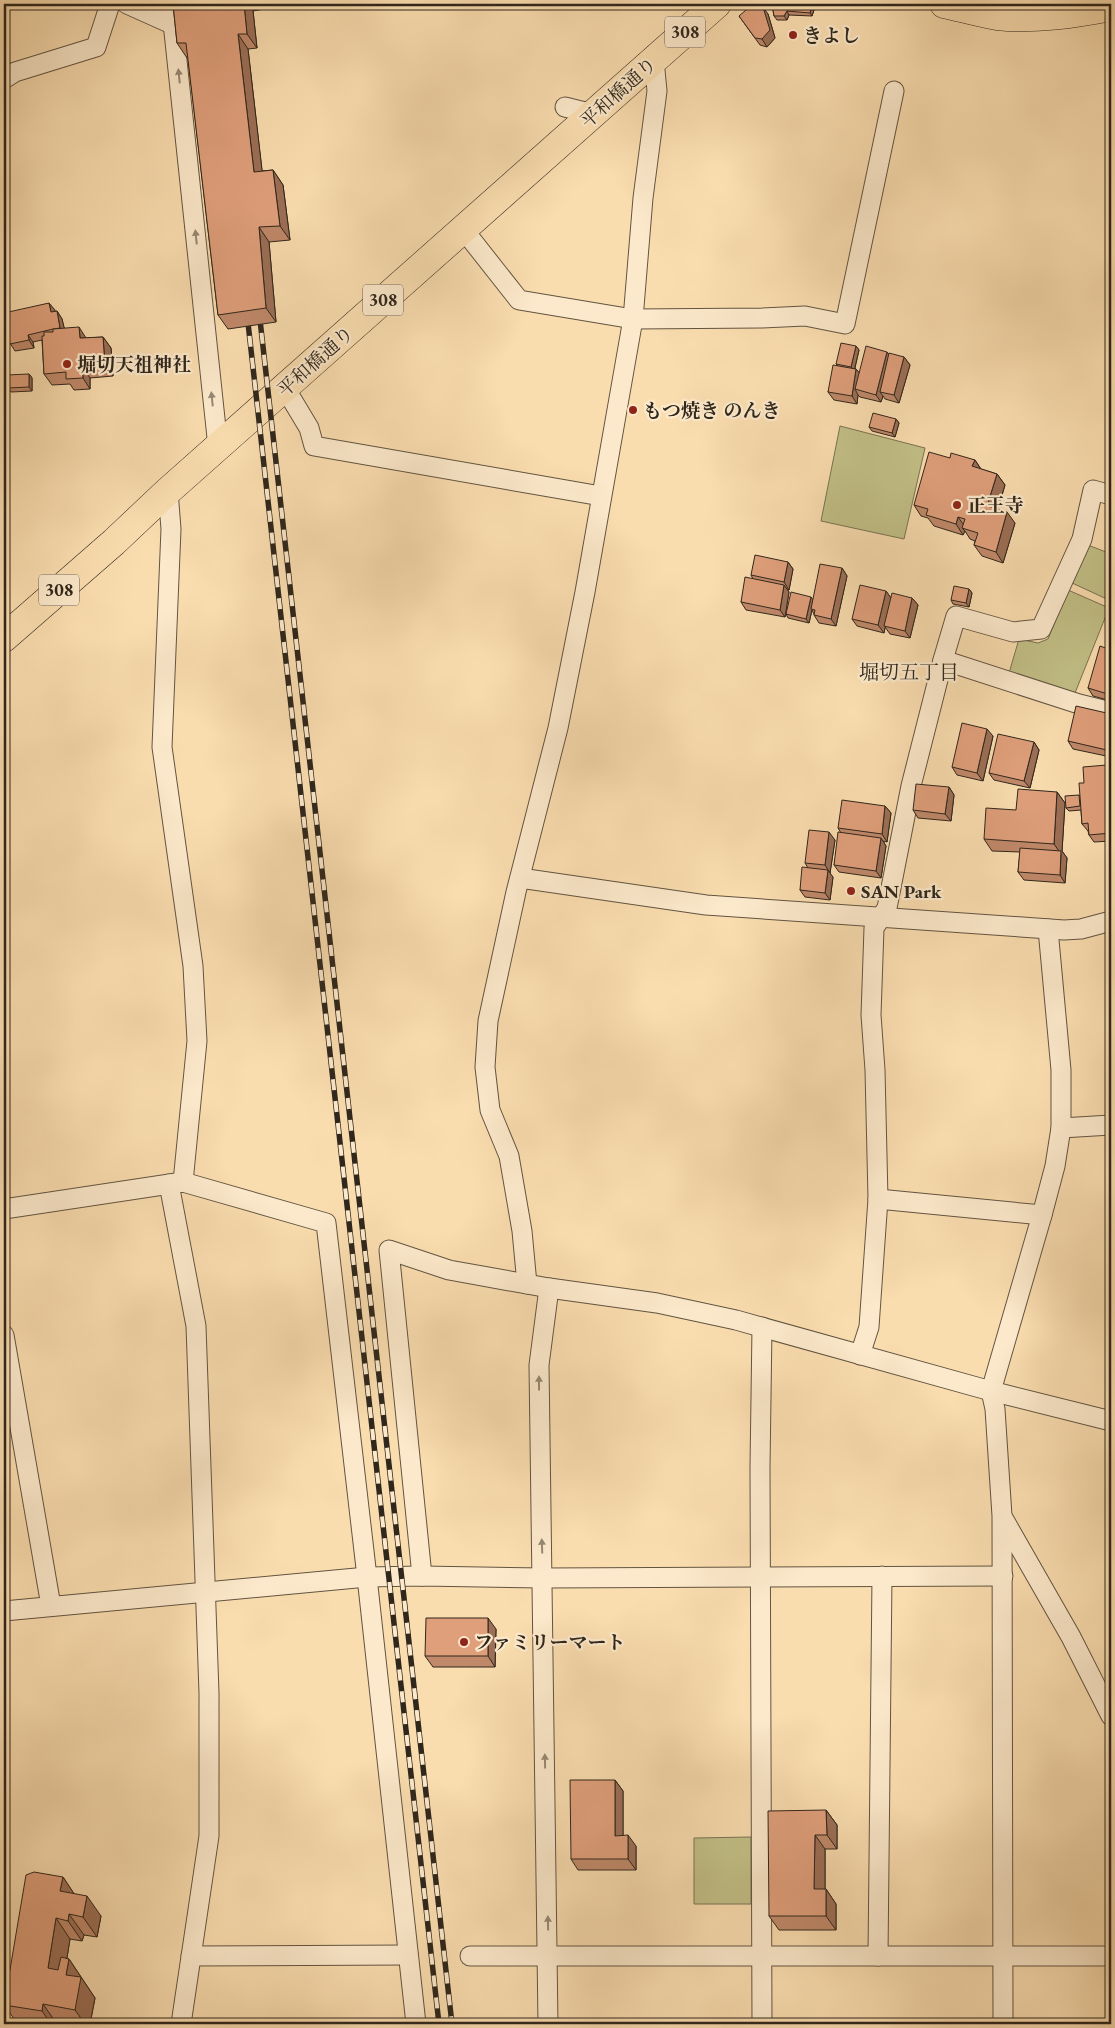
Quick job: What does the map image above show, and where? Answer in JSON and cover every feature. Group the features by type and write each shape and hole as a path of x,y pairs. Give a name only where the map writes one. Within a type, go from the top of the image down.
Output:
{"main road":[{"name":"平和橋通り","path":"4,638 717,4"},
{"path":"944,4 976,8 996,16 1024,18 1053,16 1111,7"}],"street":[{"path":"4,79 15,72 96,46 110,4"},
{"path":"127,4 174,26"},
{"path":"171,4 218,447"},
{"path":"527,1284 522,1231 509,1156 490,1110 485,1067 488,1021 520,878 558,728 585,592 633,318 644,198 657,92 654,60"},
{"path":"463,229 519,300 633,318 805,316 845,324 894,91"},
{"path":"565,107 593,114"},
{"path":"285,388 308,428 314,446 601,496"},
{"path":"860,1355 869,1327 878,1199 875,1070 871,1015 874,928 886,908 911,786 943,660 956,616 1013,632 1041,629 1082,539 1093,490 1111,495"},
{"path":"168,491 171,529 162,747 193,966 197,1041 176,1183 196,1326 209,1693 209,1836 181,2024"},
{"path":"943,660 1079,704 1111,712"},
{"path":"520,878 706,905 1048,929 1081,929 1111,921"},
{"path":"1003,2024 1002,1516 995,1409 991,1391 1055,1166 1060,1128 1061,1070 1048,929"},
{"path":"1060,1128 1111,1125"},
{"path":"4,1210 176,1183 326,1223 416,2024"},
{"path":"878,1199 1042,1215"},
{"path":"422,1576 389,1250 449,1270 549,1288 657,1303 762,1327 991,1391 1111,1421"},
{"path":"548,2024 539,1365 549,1288"},
{"path":"762,1327 762,2024"},
{"path":"4,1335 51,1606"},
{"path":"1002,1516 1071,1637 1111,1716"},
{"path":"878,1956 882,1576"},
{"path":"4,1611 367,1577 1002,1576"},
{"path":"191,1956 408,1955"},
{"path":"470,1956 1111,1956"}],"shaded area":[{"path":"840,426 925,448 904,539 821,521"},
{"path":"1088,545 1111,554 1111,601 1070,582"},
{"path":"1068,590 1109,608 1075,693 1009,673 1019,639 1038,643 1048,639"},
{"path":"751,1837 751,1904 694,1904 694,1838"}],"building":[{"path":"173,4 244,4 247,34 238,34 254,172 273,170 280,226 259,227 266,308 218,315 186,43 177,43"},
{"path":"753,4 761,4 763,7 770,30 762,39 755,38 739,16"},
{"path":"772,4 812,4 810,13 787,11 784,16 774,16"},
{"path":"49,303 51,312 57,311 60,328 28,335 29,340 10,344 4,313"},
{"path":"79,327 80,338 103,337 105,365 82,367 83,378 66,379 66,372 44,374 42,336 44,336 44,332 53,332 53,329"},
{"path":"841,343 856,346 851,367 836,364"},
{"path":"866,346 887,352 876,395 855,389"},
{"path":"889,353 904,357 894,395 880,392"},
{"path":"833,365 856,369 852,396 828,392"},
{"path":"29,374 29,387 8,388 7,375"},
{"path":"873,413 896,419 892,433 869,427"},
{"path":"929,452 950,458 951,453 975,460 972,466 997,474 987,506 1007,512 996,552 974,545 978,533 962,528 965,519 958,517 956,524 926,515 928,509 914,505"},
{"path":"755,555 788,562 784,582 751,575"},
{"path":"820,564 842,568 831,619 814,615 815,610 811,609"},
{"path":"745,577 784,585 780,610 741,602"},
{"path":"860,585 886,591 878,625 852,619"},
{"path":"954,586 969,589 966,603 951,600"},
{"path":"791,592 811,597 806,619 786,614"},
{"path":"892,593 912,598 905,631 884,626"},
{"path":"1100,646 1111,650 1111,695 1088,688"},
{"path":"1076,706 1111,714 1111,751 1068,741"},
{"path":"962,723 987,729 977,773 952,767"},
{"path":"998,734 1034,742 1024,781 989,773"},
{"path":"1107,765 1109,780 1111,780 1111,833 1089,835 1088,823 1082,824 1079,783 1084,783 1083,767"},
{"path":"916,784 949,787 945,814 913,810"},
{"path":"1018,789 1057,792 1054,844 984,839 986,808 1016,810"},
{"path":"1079,795 1080,806 1066,808 1065,796"},
{"path":"842,800 885,806 882,834 838,828"},
{"path":"809,830 829,832 825,865 805,863"},
{"path":"838,832 881,838 876,871 834,865"},
{"path":"1020,848 1061,851 1060,875 1018,872"},
{"path":"802,867 828,870 825,893 800,890"},
{"path":"426,1618 488,1618 488,1656 425,1656"},
{"path":"570,1780 615,1780 615,1836 628,1835 628,1859 571,1859"},
{"path":"826,1810 827,1835 815,1835 814,1889 826,1889 826,1916 769,1916 768,1811"},
{"path":"34,1872 63,1877 60,1891 87,1896 83,1917 69,1914 68,1921 56,1918 48,1968 58,1970 61,1957 69,1959 66,1975 81,1977 75,2010 43,2004 42,2011 4,2005 26,1875"},
{"path":"4,1970 8,1970 6,1990 4,1989"}],"railway":[{"path":"259,311 452,2024"},
{"path":"247,314 439,2024"}],"place":[{"name":"きよし","path":"793,35"},
{"name":"堀切天祖神社","path":"67,364"},
{"name":"もつ焼き のんき","path":"633,410"},
{"name":"正王寺","path":"957,505"},
{"name":"SAN Park","path":"851,891"},
{"name":"ファミリーマート","path":"464,1642"}],"district":[{"name":"堀切五丁目","path":"909,672"}]}
